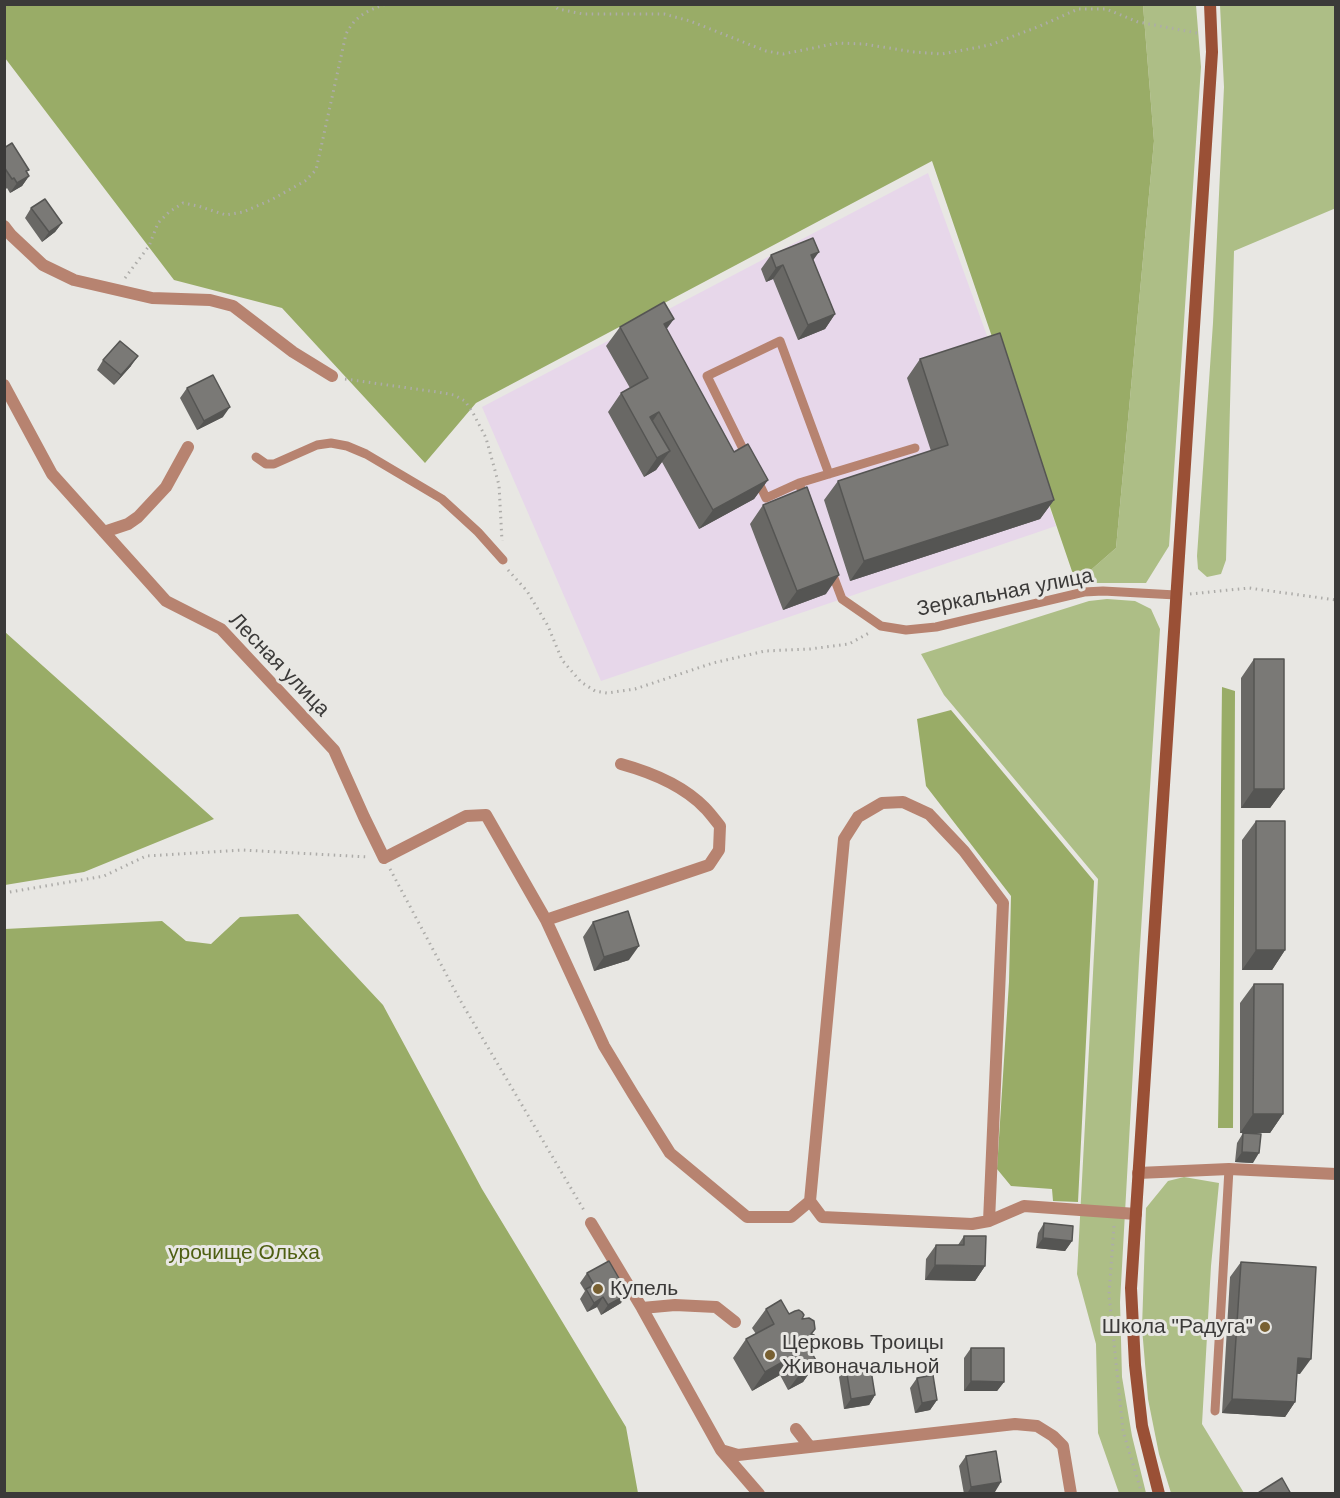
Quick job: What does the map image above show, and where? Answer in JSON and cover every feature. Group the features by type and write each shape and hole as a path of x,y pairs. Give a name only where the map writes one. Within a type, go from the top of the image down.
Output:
{"street":[{"path":"1159,1494 1142,1426 1135,1365 1131,1288 1212,52 1210,4"},
{"path":"4,226 43,265 74,280 152,298 210,300 233,306 293,352 332,376"},
{"name":"Лесная улица","path":"4,385 52,474 166,601 221,629 334,750 384,858"},
{"path":"104,532 128,524 138,517 166,487 188,447"},
{"path":"546,920 709,865 719,850 720,826 704,806 678,787 651,772 621,764"},
{"path":"989,1221 1003,903 964,851 929,814 903,802 882,803 858,818 844,839 810,1201 822,1217 972,1224 989,1221 1024,1206 1136,1214"},
{"path":"384,858 466,816 486,815 546,920 604,1046 670,1153 747,1217 791,1217 810,1201"},
{"path":"1138,1173 1229,1169 1335,1174"},
{"path":"591,1223 722,1450 759,1494"},
{"path":"642,1308 675,1305 716,1307 735,1322"},
{"path":"722,1450 738,1455 1015,1424 1037,1426 1053,1436 1063,1446 1071,1494"},
{"path":"796,1429 810,1447"}],"lane":[{"path":"829,474 780,341 707,376 766,498 799,483 829,474 915,448"},
{"path":"256,458 266,464 274,464 317,445 331,443 347,446 366,454 442,499 503,560"},
{"path":"799,483 807,504"},
{"path":"826,556 842,598 881,627"},
{"name":"Зеркальная улица","path":"881,627 906,630 936,627 1084,592 1176,595"},
{"path":"1215,1411 1229,1169"}],"path":[{"path":"116,289 148,246 158,223 183,203 226,215 243,212 272,200 305,182 316,170 346,34 352,22 362,14 386,4"},
{"path":"552,4 558,9 583,14 664,14 690,21 766,51 783,54 838,43 942,54 990,45 1078,9 1106,9 1138,22 1201,33"},
{"path":"332,376 454,395 465,401 486,438 499,485 503,560 527,591 548,627 562,660 581,682 595,692 607,693 635,689 713,663 765,651 849,644 881,627"},
{"path":"1176,595 1249,588 1335,600"},
{"path":"4,894 104,876 146,856 243,850 384,858 460,1000 591,1223"},
{"path":"1115,1213 1110,1305 1123,1431 1142,1494"}],"shaded area":[{"path":"928,173 1056,526 601,681 482,407"}],"green space":[{"path":"5,4 1143,5 1154,141 1116,548 1076,583 932,161 476,403 425,463 282,308 174,280 5,58"},
{"path":"1143,5 1196,5 1201,67 1169,546 1146,583 1076,583 1116,548 1154,141"},
{"path":"1220,5 1335,5 1336,208 1234,251 1226,560 1221,574 1207,577 1198,569 1197,556 1213,323 1224,87"},
{"path":"1107,599 1135,601 1151,609 1160,629 1120,1302 1122,1377 1132,1436 1146,1493 1119,1493 1098,1433 1096,1344 1077,1274 1098,879 944,695 921,654 1089,601"},
{"path":"5,632 214,819 84,872 5,885"},
{"path":"1222,687 1235,691 1233,1128 1218,1128"},
{"path":"951,710 1094,881 1078,1202 1053,1201 1052,1189 1011,1186 997,1169 1009,982 1011,896 926,786 917,719"},
{"name":"урочище Ольха","path":"298,914 383,1005 482,1189 626,1427 638,1493 5,1493 5,929 162,921 186,941 211,944 240,917"},
{"path":"1184,1177 1219,1183 1211,1266 1202,1424 1244,1493 1171,1493 1159,1454 1148,1399 1142,1328 1146,1208 1168,1181"}],"building":[{"path":"12,143 29,170 26,171 29,176 17,183 4,167 4,148"},
{"path":"45,199 62,223 49,232 31,208"},
{"path":"813,238 819,252 811,255 835,314 808,325 783,265 776,268 771,255"},
{"path":"664,302 674,319 664,324 734,452 748,444 768,480 713,510 659,412 650,417 670,451 657,458 621,393 648,378 620,327"},
{"path":"1000,333 1054,500 864,561 838,481 948,445 920,359"},
{"path":"120,341 138,356 121,375 103,360"},
{"path":"213,375 230,407 204,421 187,388"},
{"path":"807,487 839,575 797,591 763,505"},
{"path":"1254,659 1284,659 1284,789 1254,789"},
{"path":"1256,821 1285,821 1285,950 1256,950"},
{"path":"628,911 639,946 604,957 593,922"},
{"path":"1254,984 1283,984 1283,1114 1253,1114"},
{"path":"1243,1133 1261,1134 1259,1153 1242,1152"},
{"path":"1044,1223 1073,1226 1072,1241 1043,1238"},
{"path":"964,1236 986,1236 985,1266 935,1265 936,1245 964,1245"},
{"path":"609,1261 628,1294 608,1305 603,1297 594,1303 586,1289 594,1285 587,1273"},
{"name":"Школа \"Радуга\"","path":"1241,1262 1316,1267 1311,1359 1298,1358 1295,1402 1232,1399"},
{"path":"781,1300 789,1314 799,1310 804,1315 802,1319 809,1318 814,1321 815,1329 811,1334 817,1338 817,1342 809,1348 817,1362 802,1371 793,1356 765,1372 746,1339 774,1324 766,1309"},
{"path":"971,1348 1004,1348 1004,1382 971,1381"},
{"path":"870,1364 875,1395 851,1399 846,1368"},
{"path":"933,1375 937,1400 922,1403 917,1378"},
{"path":"996,1451 1001,1482 971,1487 966,1456"},
{"path":"1282,1478 1291,1494 1258,1493"}],"place":[{"name":"Купель","path":"598,1289"},
{"name":"Школа \"Радуга\"","path":"1265,1327"},
{"name":"Церковь Троицы Живоначальной","path":"770,1355"}]}
